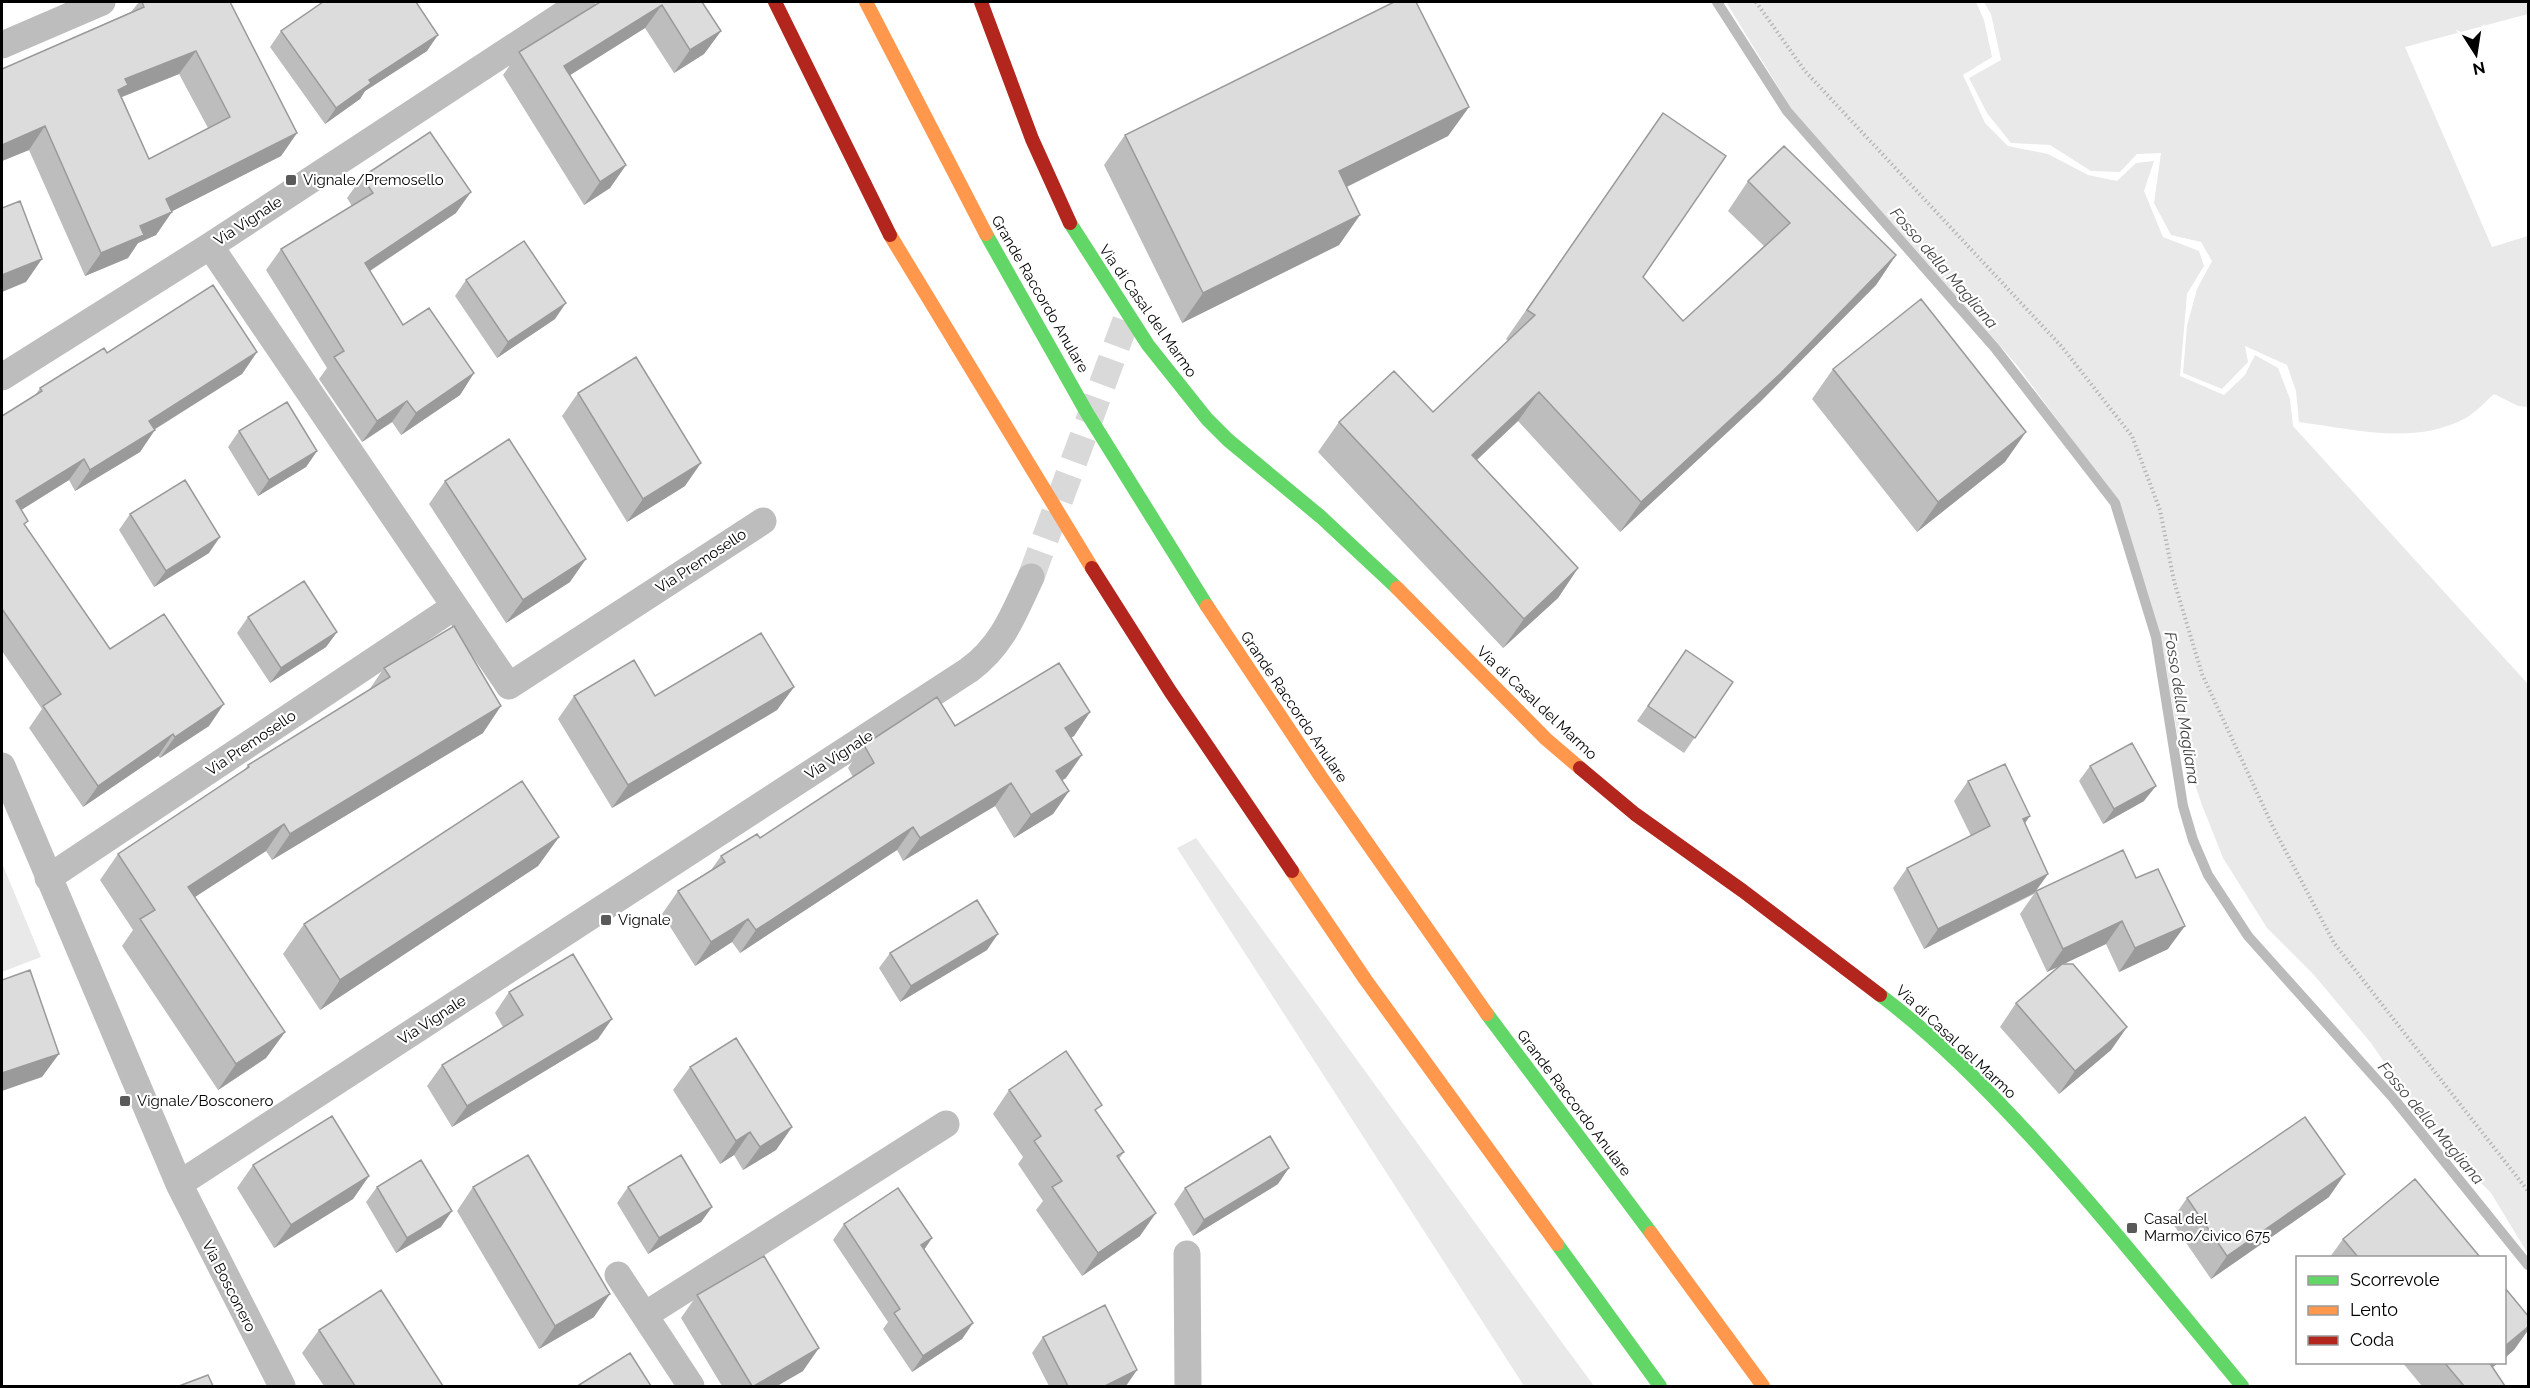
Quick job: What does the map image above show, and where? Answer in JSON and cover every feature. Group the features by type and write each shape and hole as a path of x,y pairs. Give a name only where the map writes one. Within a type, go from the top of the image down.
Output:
{"main road":[{"path":"776,2 898,251 1047,496 1170,691 1365,980 1660,1386"},
{"name":"Grande Raccordo Anulare","path":"866,2 972,209 1039,327 1138,496 1236,651 1469,989 1763,1386"},
{"name":"Via di Casal del Marmo","path":"981,2 1032,139 1071,225 1148,345 1173,380 1207,419 1228,440 1321,517 1400,591 1546,739 1635,814 1907,1015 1994,1097 2082,1193 2242,1386"}],"street":[{"path":"2,45 102,2"},
{"name":"Via Vignale","path":"2,378 210,246 582,2"},
{"name":"Via Premosello","path":"210,246 509,686 763,521"},
{"name":"Via Vignale","path":"179,1184 969,670 984,659 1002,638 1031,577"},
{"name":"Via Premosello","path":"48,878 454,607"},
{"path":"2,766 179,1184"},
{"path":"645,1315 946,1124"},
{"name":"Via Bosconero","path":"179,1184 282,1386"},
{"path":"1187,1254 1188,1386"},
{"path":"618,1275 691,1386"}],"path":[{"path":"1756,2 1805,71 2062,347 2132,436 2160,510 2174,581 2202,674 2273,827 2306,891 2334,943 2529,1191"}],"shaded area":[{"path":"1726,2 1976,2 1984,20 1992,57 1963,75 1985,123 2008,146 2048,154 2088,175 2117,181 2136,163 2154,161 2144,191 2163,237 2199,251 2204,266 2187,294 2180,376 2224,395 2245,375 2255,355 2278,368 2290,399 2293,426 2528,684 2528,1254 2491,1193 2436,1138 2371,1043 2314,975 2267,928 2223,858 2177,732 2163,648 2119,503 2016,364 1791,108"},
{"path":"1984,2 2528,2 2528,14 2405,47 2492,247 2528,236 2528,407 2518,406 2494,394 2470,416 2446,426 2405,433 2362,431 2299,422 2296,391 2287,365 2245,346 2248,362 2222,389 2183,373 2187,326 2197,289 2212,261 2201,242 2171,235 2154,203 2161,153 2137,154 2120,172 2091,171 2050,145 2011,143 1987,113 1969,78 2001,60 1991,14"},
{"path":"1196,838 1594,1386 1524,1386 1177,848"},
{"path":"2,863 41,957 2,972"}],"building":[{"path":"142,2 230,2 297,133 166,199 172,212 140,226 144,235 101,253 45,126 2,145 2,69 144,7","holes":["196,51 230,117 149,159 118,90 128,85 125,79"]},
{"path":"323,2 416,2 438,35 369,80 371,83 336,108 281,31"},
{"path":"600,2 702,2 721,31 690,50 662,5 564,66 626,165 600,182 519,52"},
{"path":"1394,2 1416,2 1469,107 1339,171 1360,215 1203,293 1125,135"},
{"path":"1663,113 1726,156 1643,277 1683,321 1790,223 1748,181 1784,146 1896,255 1781,373 1641,502 1539,392 1472,455 1578,568 1524,619 1339,422 1394,371 1433,412 1535,315 1527,310"},
{"path":"430,132 471,192 365,263 403,325 429,308 474,373 416,413 407,401 377,421 334,357 344,351 281,249 373,193 362,177"},
{"path":"20,201 42,259 2,275 2,208"},
{"path":"524,241 566,303 508,342 466,280"},
{"path":"213,285 257,352 149,421 155,430 90,470 84,459 16,501 28,521 24,524 110,649 164,614 224,704 175,737 173,734 98,786 43,706 61,694 2,609 2,416 42,391 40,388 104,348 107,353"},
{"path":"1921,299 2026,432 1938,502 1833,369"},
{"path":"636,357 701,463 643,499 578,393"},
{"path":"287,402 317,451 269,480 239,431"},
{"path":"509,439 586,559 523,600 445,481"},
{"path":"185,480 220,537 166,571 130,514"},
{"path":"304,581 337,632 281,668 248,617"},
{"path":"454,626 501,706 290,834 284,824 188,887 285,1032 236,1064 140,919 155,910 118,854 249,767 248,765 390,677 384,668"},
{"path":"761,633 794,687 628,785 574,696 634,660 655,696"},
{"path":"1686,650 1733,682 1695,738 1648,706"},
{"path":"1059,663 1090,712 1065,728 1082,755 1056,771 1069,791 1031,815 1011,783 920,838 913,827 756,930 748,919 711,942 678,891 725,862 721,856 757,834 760,838 874,763 864,745 937,697 955,726"},
{"path":"2132,743 2156,786 2114,809 2090,766"},
{"path":"2005,764 2030,816 2023,819 2048,874 1938,929 1907,868 1990,826 1968,781"},
{"path":"522,781 559,837 340,980 304,924"},
{"path":"2123,850 2136,878 2158,869 2185,926 2135,948 2122,921 2063,949 2036,891"},
{"path":"977,900 998,934 911,986 890,953"},
{"path":"573,954 612,1019 467,1106 442,1065 523,1015 509,992"},
{"path":"2062,964 2073,964 2127,1027 2075,1071 2016,1003"},
{"path":"30,970 59,1054 2,1073 2,980"},
{"path":"736,1038 792,1127 760,1147 750,1132 736,1141 690,1067"},
{"path":"1066,1051 1102,1105 1095,1110 1124,1152 1117,1156 1156,1213 1098,1253 1052,1187 1062,1181 1034,1141 1041,1136 1009,1090"},
{"path":"332,1116 369,1176 291,1225 253,1165"},
{"path":"2305,1117 2345,1174 2227,1256 2187,1198"},
{"path":"1270,1136 1289,1168 1204,1220 1185,1188"},
{"path":"528,1155 610,1294 555,1326 473,1187"},
{"path":"681,1155 712,1207 659,1238 628,1187"},
{"path":"421,1160 452,1211 407,1238 377,1187"},
{"path":"2415,1179 2479,1256 2357,1256 2343,1239"},
{"path":"898,1188 932,1238 921,1245 973,1323 923,1356 894,1313 900,1309 844,1224"},
{"path":"764,1256 819,1348 752,1386 697,1295"},
{"path":"2506,1289 2529,1317 2529,1326 2506,1345"},
{"path":"381,1290 443,1386 355,1386 319,1330"},
{"path":"1105,1305 1137,1370 1105,1386 1068,1386 1043,1337"},
{"path":"630,1353 651,1386 579,1385"},
{"path":"2446,1364 2490,1364 2505,1386 2464,1386"},
{"path":"208,1375 213,1386 179,1386"}],"waterway":[{"name":"Fosso della Magliana","path":"1717,2 1787,111 1995,348 2115,503 2156,637 2183,806 2193,840 2208,875 2248,936 2394,1099 2528,1265"}],"tunnel":[{"path":"1031,577 1128,315"}],"traffic: fast":[{"path":"1070,223 1148,345 1207,419 1228,440 1321,517 1397,588"},
{"path":"986,234 1087,413 1207,606"},
{"path":"1880,995 1960,1064 2033,1139 2113,1230 2242,1386"},
{"path":"1487,1014 1651,1233"},
{"path":"1557,1244 1660,1386"}],"traffic: slow":[{"path":"866,2 986,234"},
{"path":"890,235 1092,568"},
{"path":"1397,588 1546,739 1580,768"},
{"path":"1207,606 1321,777 1487,1014"},
{"path":"1292,871 1365,979 1557,1244"},
{"path":"1651,1233 1763,1386"}],"traffic: jam":[{"path":"775,2 890,235"},
{"path":"981,2 1032,139 1070,223"},
{"path":"1092,568 1170,691 1292,871"},
{"path":"1580,768 1635,814 1743,891 1880,995"}],"place":[{"name":"Vignale/Premosello","path":"291,180"},
{"name":"Vignale","path":"606,920"},
{"name":"Vignale/Bosconero","path":"125,1101"},
{"name":"Casal del Marmo/civico 675","path":"2132,1228"}]}
